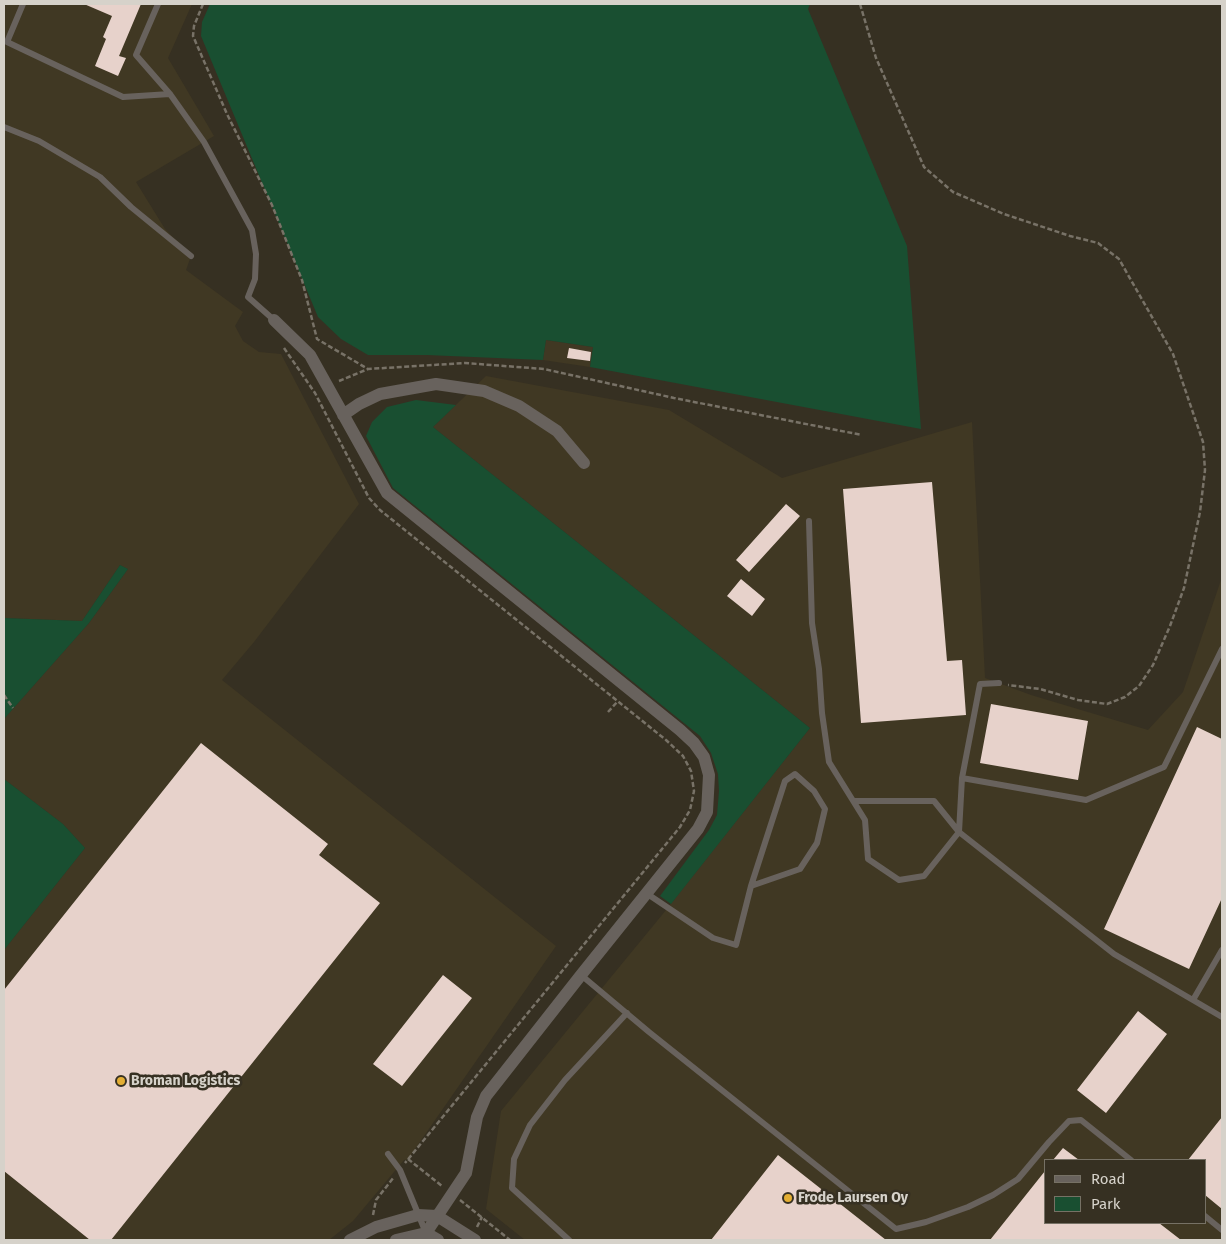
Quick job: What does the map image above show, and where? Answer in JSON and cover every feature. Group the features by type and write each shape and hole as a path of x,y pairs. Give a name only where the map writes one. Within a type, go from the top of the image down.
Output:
{"street":[{"path":"274,320 310,355 387,494 680,730 694,743 704,757 709,775 707,812 698,830 581,974 486,1096 477,1117 466,1173 426,1233"},
{"path":"344,415 380,394 436,384 484,391 519,406 557,431 584,463"},
{"path":"350,1240 376,1228 418,1215 437,1216 476,1240"},
{"path":"396,1240 426,1233 438,1240"}],"lane":[{"path":"23,4 6,42 123,97 170,94"},
{"path":"158,4 136,56 170,94 204,142 252,230 256,254 255,279 248,297 274,320"},
{"path":"4,127 39,141 100,177 131,207 191,256"},
{"path":"809,521 812,624 829,762 864,820 868,859 899,880 924,876 959,832 962,778 980,684 999,683"},
{"path":"962,778 1086,800 1164,767 1222,649"},
{"path":"646,893 714,938 736,945 751,886 784,781 794,774 814,791 825,809 817,843 800,869 751,886"},
{"path":"854,801 934,801 959,832 1114,954 1222,1018"},
{"path":"1193,1000 1222,950"},
{"path":"581,974 626,1013 896,1229 935,1219 968,1207 993,1195 1018,1179 1069,1121 1080,1120 1130,1159"},
{"path":"569,1240 512,1188 514,1159 530,1125 565,1080 626,1013"},
{"path":"388,1154 400,1170 426,1233"},
{"path":"1206,1217 1222,1230"}],"path":[{"path":"203,4 194,26 193,36 227,114 272,205 302,280 317,339 368,369"},
{"path":"860,4 876,58 924,167 954,192 1004,214 1098,244 1119,259 1173,354 1203,442 1205,470 1200,512 1184,588 1154,665 1139,686 1124,697 1107,704 1078,700 1040,689 999,683"},
{"path":"280,343 315,393 369,498 380,510 666,740 683,756 691,771 694,791 690,810 680,827 376,1200 373,1215 376,1228"},
{"path":"315,393 328,385 368,369 465,363 544,369 674,398 862,435"},
{"path":"4,695 13,708"},
{"path":"608,712 618,701"}],"shaded area":[{"path":"4,4 192,4 168,58 214,136 136,182 165,229 191,256 186,270 243,312 235,326 243,341 259,352 281,354 359,504 254,642 222,680 556,946 408,1159 404,1160 353,1221 329,1240 4,1240 4,950 85,848 63,824 4,779 4,719 89,623 128,569 120,565 82,621 4,618"},
{"path":"546,340 593,347 590,367 543,360"},
{"path":"486,376 669,410 782,478 972,422 985,678 1031,695 1148,730 1183,692 1222,577 1222,1240 525,1240 486,1209 501,1111 662,915 810,728 433,427"}],"green space":[{"path":"210,4 810,4 808,9 907,246 921,429 590,367 593,347 546,340 543,360 427,355 368,355 341,339 318,317 201,36 202,22"},
{"path":"416,400 456,405 433,427 810,728 671,904 660,896 709,830 717,815 718,774 711,753 700,736 393,488 366,436 372,422 387,407"},
{"path":"120,565 128,569 89,623 4,719 4,618 82,621"},
{"path":"4,779 63,824 85,848 4,950"}],"building":[{"path":"84,4 141,4 119,56 126,58 118,76 95,66 106,39 103,37 112,16"},
{"path":"569,348 591,352 590,361 567,358"},
{"path":"932,482 947,661 962,660 966,715 861,723 843,489"},
{"path":"786,504 800,516 749,572 736,560"},
{"path":"741,579 765,599 752,616 727,596"},
{"path":"991,704 1088,721 1078,780 980,763"},
{"path":"1197,727 1222,739 1222,898 1189,969 1104,929"},
{"name":"Broman Logistics","path":"201,743 328,844 319,855 380,903 111,1240 90,1240 4,1171 4,990"},
{"path":"443,975 472,998 402,1086 373,1064"},
{"path":"1138,1011 1167,1034 1106,1113 1077,1090"},
{"path":"1222,1117 1222,1209 1206,1196 1206,1159 1189,1159"},
{"path":"1063,1148 1078,1159 1054,1159"},
{"name":"Frode Laursen Oy","path":"778,1155 886,1240 711,1240"},
{"path":"1044,1172 1044,1224 1160,1224 1181,1240 990,1240"}],"place":[{"name":"Broman Logistics","path":"121,1081"},
{"name":"Frode Laursen Oy","path":"788,1198"}]}
